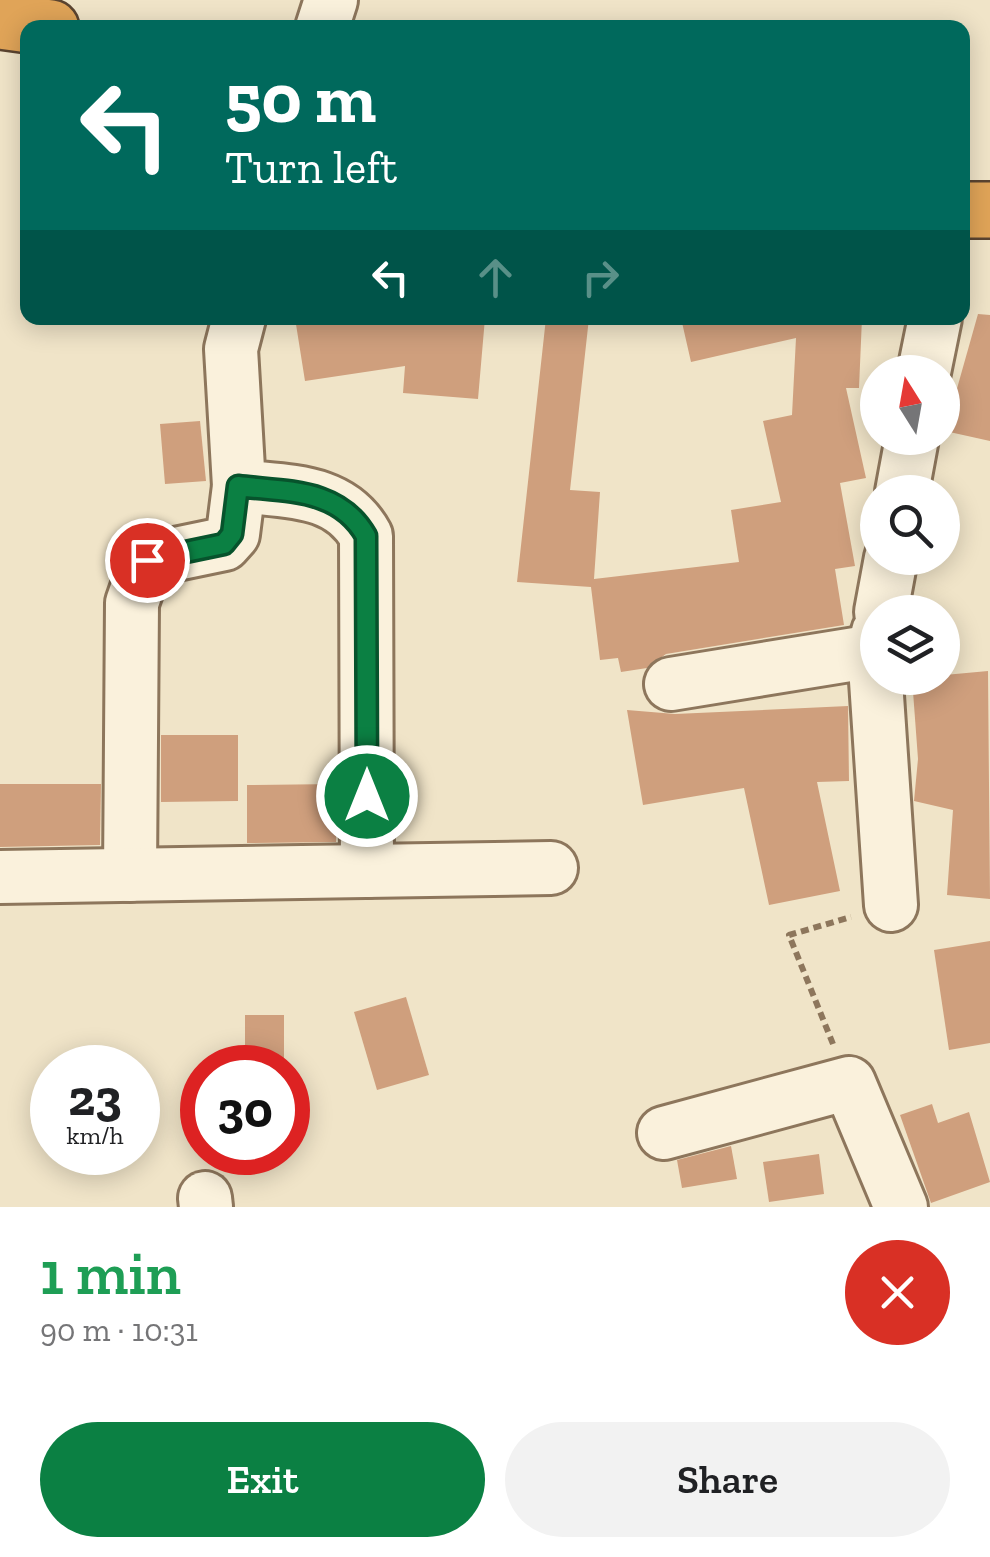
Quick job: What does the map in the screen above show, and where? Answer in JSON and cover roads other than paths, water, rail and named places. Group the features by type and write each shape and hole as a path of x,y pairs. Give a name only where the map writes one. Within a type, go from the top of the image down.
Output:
{"street":[{"path":"130,875 132,603 147,560 224,544 232,534 238,486 231,349 237,325"},
{"path":"927,355 934,325"},
{"path":"238,486 328,497 356,518 366,536 367,871"},
{"path":"670,684 860,636"},
{"path":"881,695 891,905"},
{"path":"0,877 551,868"},
{"path":"664,1133 849,1082 901,1207"}]}
